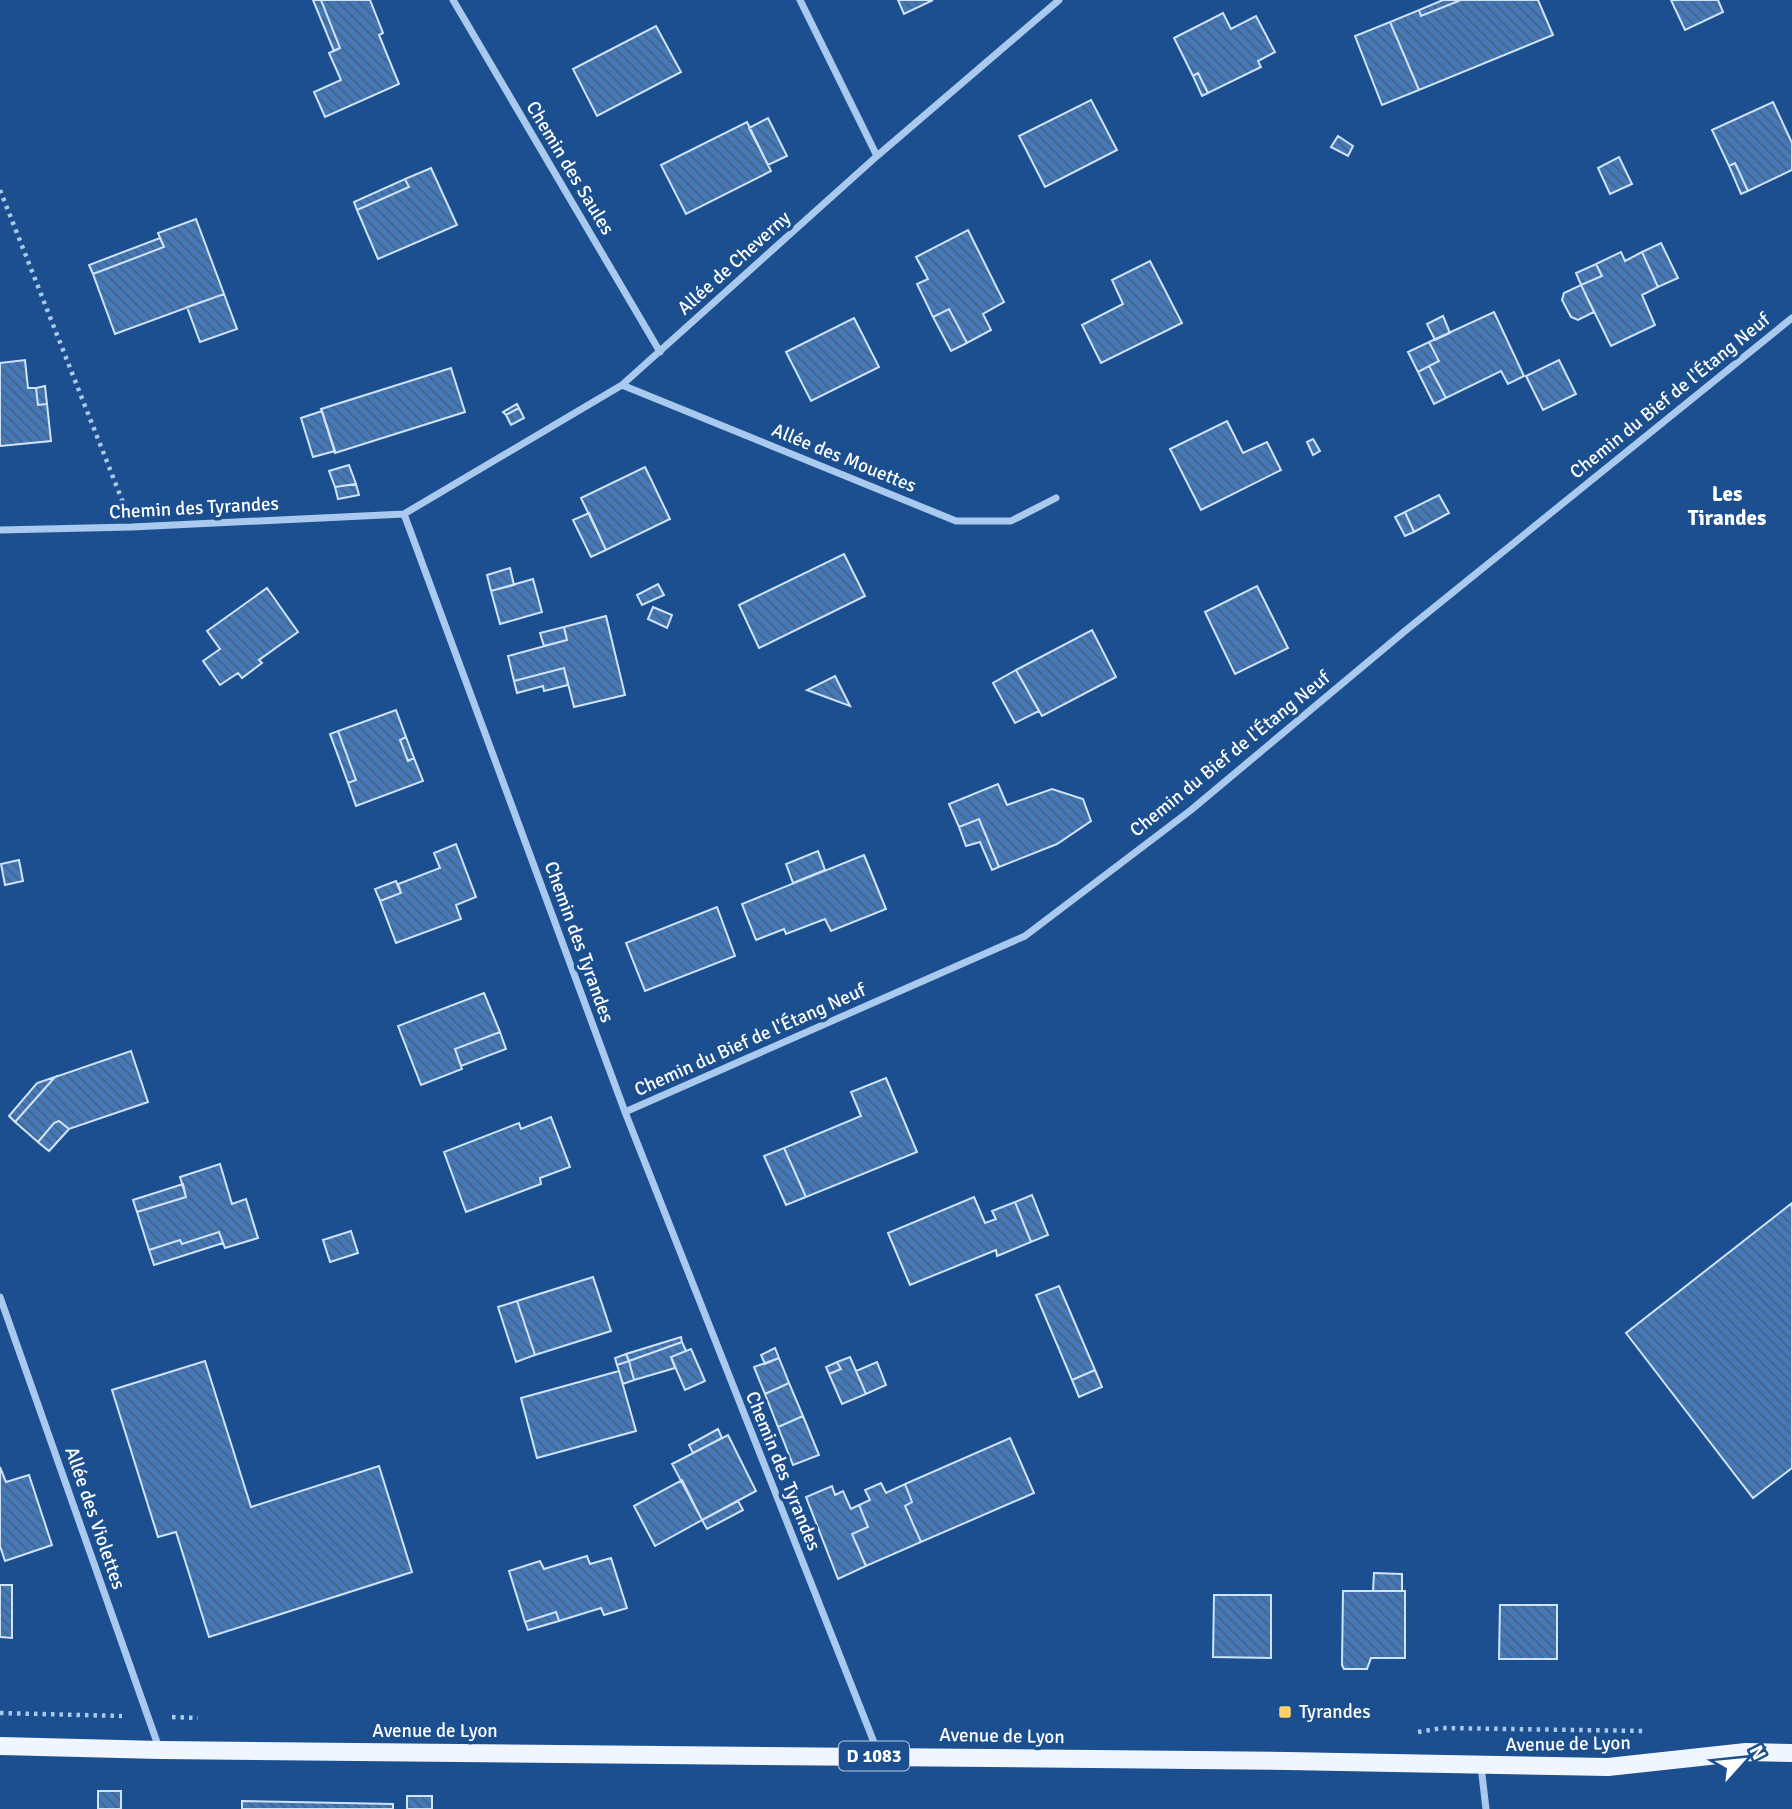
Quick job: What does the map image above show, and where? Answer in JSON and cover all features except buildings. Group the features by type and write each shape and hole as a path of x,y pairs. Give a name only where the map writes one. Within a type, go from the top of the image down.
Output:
{"main road":[{"name":"Avenue de Lyon","path":"0,1746 1608,1767 1746,1752 1792,1753"}],"street":[{"name":"Chemin des Saules","path":"453,0 660,352"},
{"path":"800,0 877,156"},
{"name":"Allée de Cheverny","path":"404,514 622,385 877,156 1059,0"},
{"name":"Chemin du Bief de l'Étang Neuf","path":"625,1112 1025,936 1191,810 1405,631 1792,318"},
{"name":"Allée des Mouettes","path":"622,385 956,521 1011,521 1056,498"},
{"name":"Chemin des Tyrandes","path":"0,530 132,527 404,514 625,1112 879,1756"},
{"name":"Allée des Violettes","path":"0,1297 160,1750"},
{"path":"1481,1766 1486,1809"}],"path":[{"path":"0,190 132,527"}],"place":[{"name":"Tyrandes","path":"1285,1712"}],"district":[{"name":"Les Tirandes","path":"1727,506"}]}
